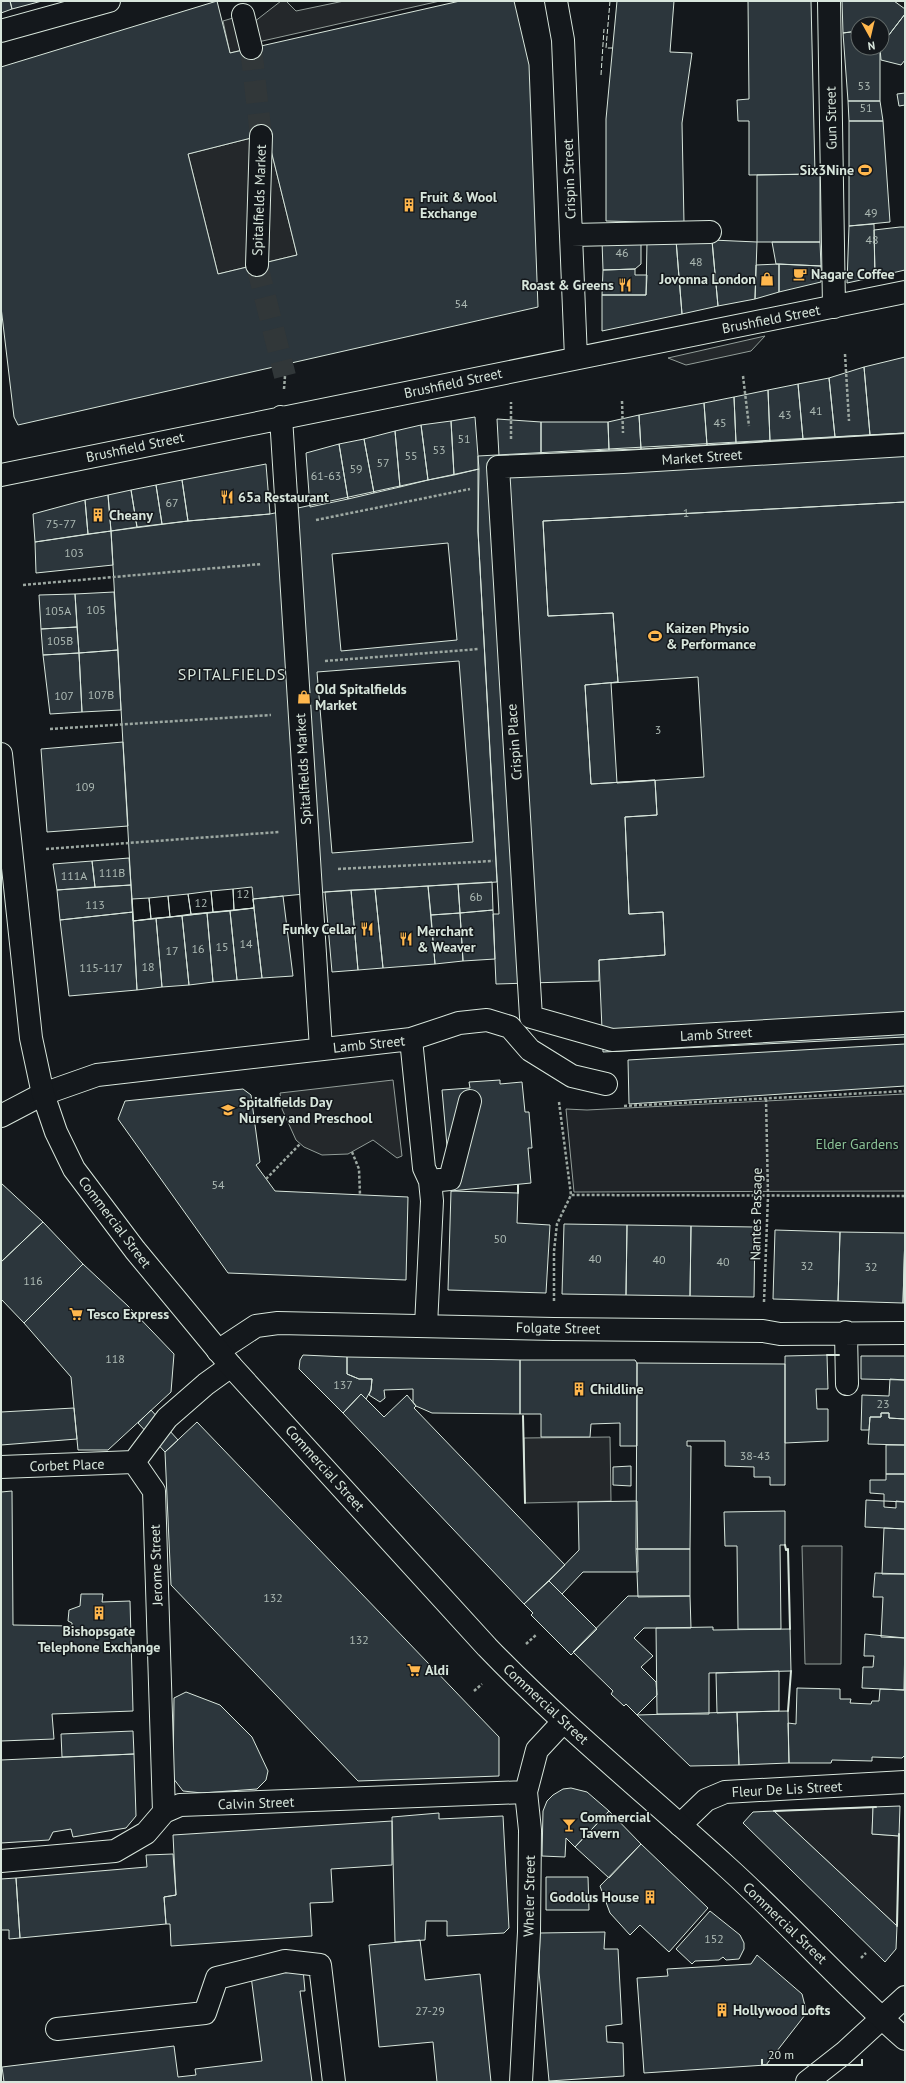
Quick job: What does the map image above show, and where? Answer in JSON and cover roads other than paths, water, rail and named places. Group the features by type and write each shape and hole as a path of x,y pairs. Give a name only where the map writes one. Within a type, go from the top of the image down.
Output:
{"main road":[{"path":"1,31 109,1"},
{"name":"Crispin Street","path":"556,1 563,40 576,358"},
{"name":"Gun Street","path":"830,1 834,307"},
{"path":"243,15 251,48"},
{"name":"Spitalfields Market","path":"257,265 261,136"},
{"path":"571,235 710,232"},
{"name":"Brushfield Street","path":"1,475 905,292"},
{"name":"Spitalfields Market","path":"282,418 321,1049"},
{"name":"Market Street","path":"498,475 752,454 905,445"},
{"name":"Crispin Place","path":"498,475 531,1017"},
{"name":"Commercial Street","path":"1,754 29,1018 43,1094 56,1132 74,1169 136,1250 224,1358 324,1467 444,1602 520,1682 563,1722 729,1868 882,2019 905,2039"},
{"path":"510,1027 531,1017"},
{"name":"Lamb Street","path":"531,1017 612,1040 905,1023"},
{"path":"411,1039 459,1023 487,1020 510,1027 530,1050 572,1076 606,1084"},
{"name":"Lamb Street","path":"1,1116 43,1094 97,1075 411,1039 424,1168 431,1191 426,1326"},
{"path":"431,1191 450,1179 470,1101"},
{"name":"Folgate Street","path":"224,1358 256,1326 278,1323 554,1329 763,1331 780,1334 846,1332 905,1334"},
{"path":"846,1332 847,1384"},
{"path":"134,1462 167,1418 206,1384 224,1358"},
{"name":"Corbet Place","path":"1,1467 134,1462"},
{"name":"Jerome Street","path":"134,1462 154,1491 164,1812"},
{"name":"Wheler Street","path":"521,2082 529,1932 530,1830 526,1792 537,1750 563,1722"},
{"name":"Fleur De Lis Street","path":"680,1825 706,1800 725,1792 905,1782"},
{"name":"Calvin Street","path":"1,1861 115,1851 146,1833 164,1812 180,1805 526,1792"},
{"path":"57,2029 205,2013 217,1978 285,1961 320,1965 334,2082"},
{"path":"807,2082 844,2053 905,1997"}],"tunnel":[{"path":"251,48 261,136"},
{"path":"257,265 285,376"}],"place":[{"name":"Six3Nine","path":"865,170"},
{"name":"Fruit & Wool Exchange","path":"409,205"},
{"name":"Nagare Coffee","path":"800,274"},
{"name":"Jovonna London","path":"767,279"},
{"name":"Roast & Greens","path":"625,285"},
{"name":"65a Restaurant","path":"227,497"},
{"name":"Cheany","path":"98,515"},
{"name":"Kaizen Physio & Performance","path":"655,636"},
{"name":"Old Spitalfields Market","path":"304,697"},
{"name":"Funky Cellar","path":"367,929"},
{"name":"Merchant & Weaver","path":"406,939"},
{"name":"Spitalfields Day Nursery and Preschool","path":"228,1110"},
{"name":"Tesco Express","path":"76,1314"},
{"name":"Childline","path":"579,1389"},
{"name":"Bishopsgate Telephone Exchange","path":"99,1613"},
{"name":"Aldi","path":"414,1670"},
{"name":"Commercial Tavern","path":"569,1825"},
{"name":"Godolus House","path":"650,1897"},
{"name":"Hollywood Lofts","path":"722,2010"}],"district":[{"name":"SPITALFIELDS","path":"232,674"}],"park label":[{"name":"Elder Gardens","path":"857,1144"}]}
